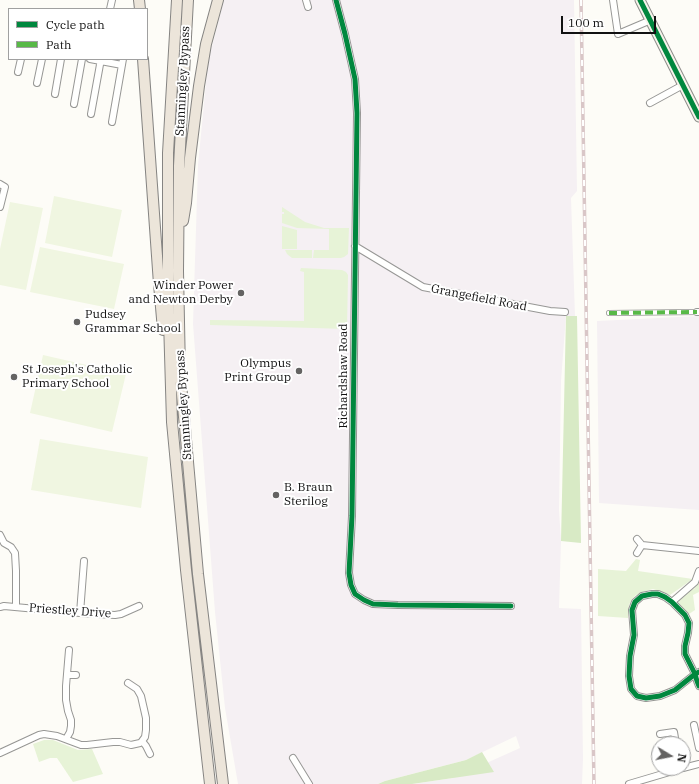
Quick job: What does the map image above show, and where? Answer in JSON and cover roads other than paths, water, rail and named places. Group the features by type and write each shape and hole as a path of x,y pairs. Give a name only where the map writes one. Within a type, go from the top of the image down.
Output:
{"highway":[{"name":"Stanningley Bypass","path":"177,0 168,152 168,286 172,422 186,570 210,784"},
{"name":"Stanningley Bypass","path":"188,0 179,166 178,246 181,380 198,574 223,782"},
{"path":"178,246 186,203 199,86 205,51 218,0"},
{"path":"143,60 158,284 172,422"}],"main road":[{"path":"640,0 699,117"}],"street":[{"path":"306,0 308,7"},
{"name":"Richardshaw Road","path":"336,0 355,78 357,96 352,508 349,573 351,585 355,594 373,604 511,606"},
{"path":"613,0 618,34 651,20"},
{"path":"18,72 21,60"},
{"path":"37,83 42,60"},
{"path":"55,94 61,60"},
{"path":"74,104 82,60"},
{"path":"91,114 101,60 123,62 112,122"},
{"path":"650,103 683,85"},
{"path":"0,207 3,185"},
{"name":"Grangefield Road","path":"355,246 423,287 550,311 565,312"},
{"path":"609,313 698,312"},
{"path":"0,535 2,544 11,547 15,553 16,607"},
{"path":"637,539 642,545 699,552"},
{"path":"637,553 642,545"},
{"path":"80,614 84,562"},
{"path":"672,602 695,582 699,571"},
{"path":"697,673 675,690 660,696 646,698 638,696 631,689 629,676 630,656 634,636 632,610 635,602 642,596 658,594 665,597 685,615 689,623 685,654 697,673 697,681 699,686"},
{"name":"Priestley Drive","path":"0,607 16,607 80,614 115,615 139,606"},
{"path":"66,739 70,732 71,726 66,700 69,650"},
{"path":"67,674 76,675"},
{"path":"0,753 44,734 50,734 75,743 87,745 113,742 131,745 140,743 146,730 146,718 138,689 128,683"},
{"path":"694,725 699,748"},
{"path":"660,734 674,732 675,736"},
{"path":"142,741 150,754"},
{"path":"293,758 309,784"},
{"path":"629,784 658,776"}],"railway":[{"path":"581,0 594,784"}],"place":[{"name":"Winder Power and Newton Derby","path":"241,293"},
{"name":"Pudsey Grammar School","path":"77,322"},
{"name":"Olympus Print Group","path":"299,371"},
{"name":"St Joseph's Catholic Primary School","path":"14,377"},
{"name":"B. Braun Sterilog","path":"276,495"}]}
